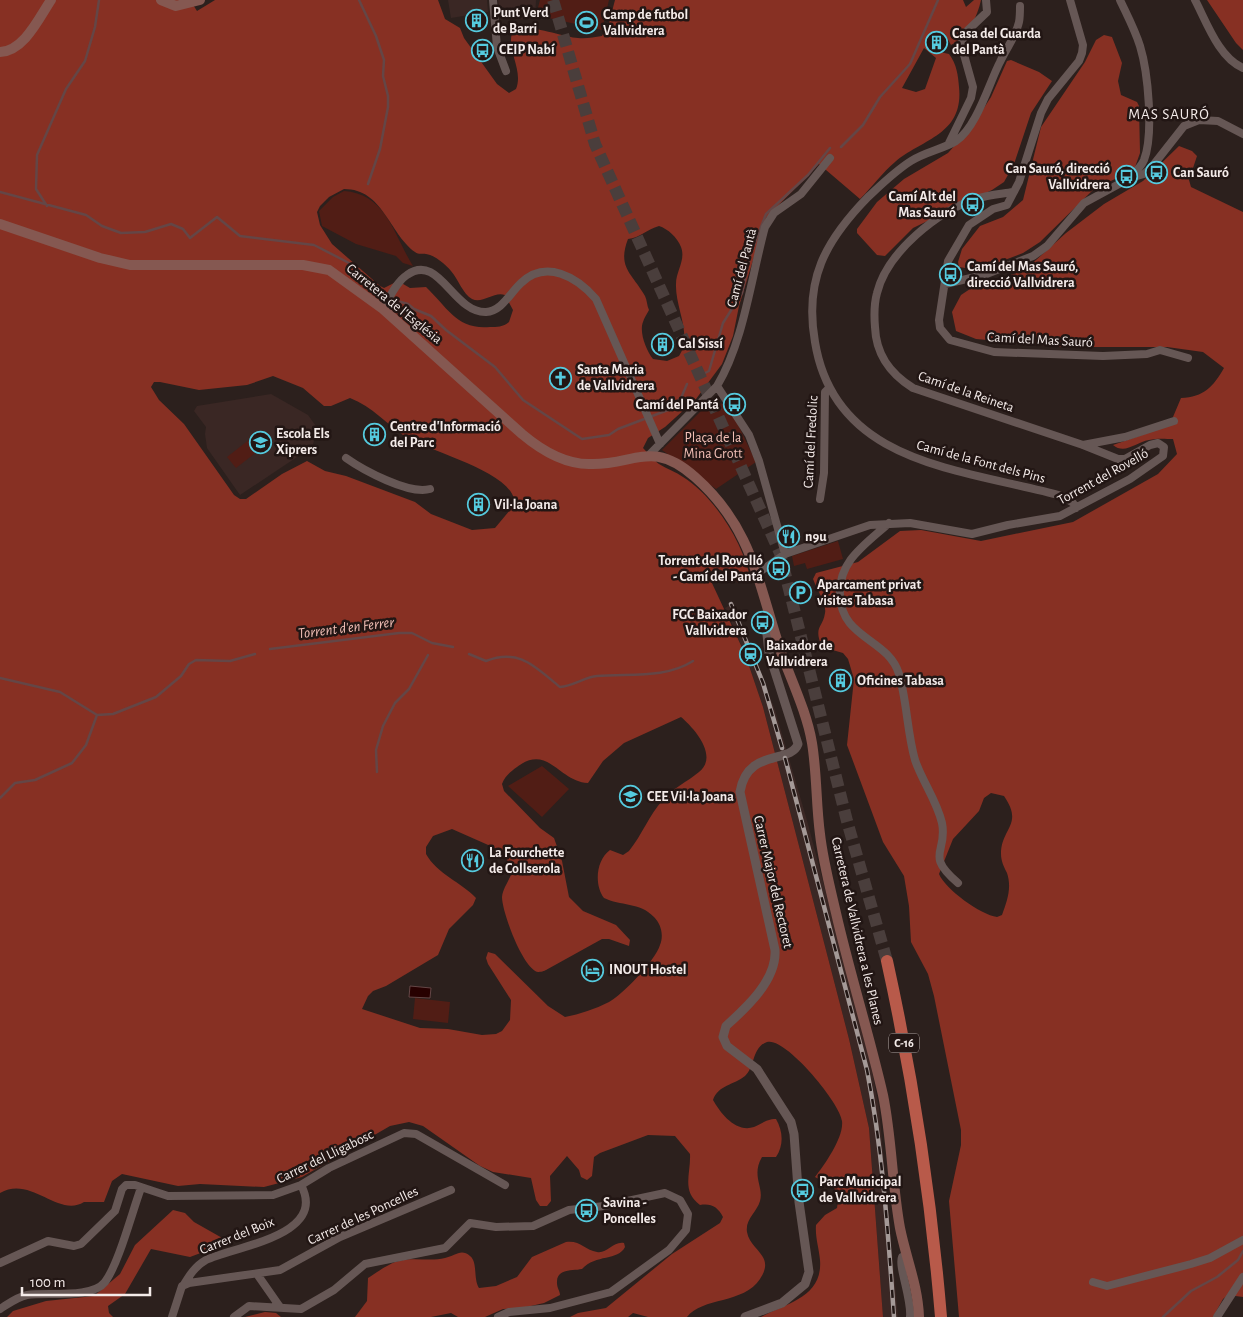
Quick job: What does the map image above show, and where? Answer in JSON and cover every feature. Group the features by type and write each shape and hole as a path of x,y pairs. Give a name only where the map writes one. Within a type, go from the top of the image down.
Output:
{"highway":[{"name":"C-16","path":"886,961 908,1060 934,1236 941,1317"}],"main road":[{"path":"0,52 11,50 21,43 51,0"},
{"path":"161,0 176,6 200,0"},
{"name":"Carretera de l'Església","path":"0,224 100,258 130,266 303,265 322,267 335,273 382,309 522,434 546,451 571,461 592,465 650,455"},
{"name":"Carretera de Vallvidrera a les Planes","path":"650,455 669,460 686,470 721,504 740,533 758,573 770,620 812,740 822,848 882,1094 900,1227 916,1286 919,1317"}],"street":[{"path":"492,0 497,46 506,71"},
{"path":"949,144 970,98 973,87 961,44 966,32 987,12 986,0"},
{"path":"1013,192 1019,182 1039,120 1048,99 1079,61 1082,53 1083,45 1070,0"},
{"path":"1120,0 1139,44 1147,78 1146,153 1143,162 1130,178"},
{"path":"1195,0 1223,52 1234,65 1243,68"},
{"name":"Camí de la Font dels Pins","path":"1020,6 1020,22 982,104 965,131 957,140 921,155 890,175 843,223 825,251 814,285 810,314 816,349 828,388 858,425 876,439 897,450 938,466 1062,496 1073,503 1076,508"},
{"path":"945,284 984,275 1033,256 1047,246 1084,203 1130,178 1144,174 1151,168 1184,126 1199,120 1218,121 1243,134"},
{"name":"Camí del Pantà","path":"717,386 733,352 765,227 774,213 801,194 830,158"},
{"name":"Camí del Mas Sauró","path":"1013,192 1007,205 993,209 969,225 948,261 939,311 940,328 950,340 994,352 1103,356 1147,354 1160,350 1188,358"},
{"name":"Camí de la Reineta","path":"1013,192 970,201 934,221 914,237 888,268 880,283 874,308 875,342 888,366 913,388 1083,445 1125,437 1174,421"},
{"path":"382,309 406,275 420,270 436,275 459,301 472,309 490,312 506,300 528,277 539,272 556,272 572,277 585,286 596,299 660,444"},
{"path":"650,455 717,386 749,435 759,461 785,554"},
{"name":"Camí del Fredolic","path":"820,499 824,473 825,392 828,388"},
{"name":"Torrent del Rovelló","path":"758,573 785,554 870,525 910,523 972,534 1008,524 1047,519 1076,508 1159,460 1165,452 1162,444 1154,443 1125,459 1118,459 1083,445"},
{"path":"346,458 364,470 402,485 419,490 430,489"},
{"path":"889,523 854,553 847,563 840,584 840,604 848,622 855,631 885,652 896,666 916,761 942,823 939,859 944,869 958,883"},
{"name":"Carrer Major del Rectoret","path":"745,1317 782,1303 805,1284 809,1272 794,1134 791,1122 757,1069 727,1046 722,1037 726,1026 752,999 771,974 775,964 775,950 740,792 748,772 756,764 768,758 791,752 796,748 798,740 769,653 766,625 770,620"},
{"name":"Carrer del Lligabosc","path":"141,1188 168,1196 273,1195 301,1185 329,1168 407,1132 416,1134 505,1185"},
{"path":"0,1263 50,1241 74,1246 81,1244 115,1211 124,1186 132,1184 141,1188 115,1259 105,1281 98,1288 68,1293 26,1296 0,1310"},
{"name":"Carrer del Boix","path":"182,1286 194,1270 208,1260 261,1242 295,1225 302,1216 306,1205 301,1185"},
{"name":"Carrer de les Poncelles","path":"182,1286 195,1281 280,1270 340,1238 452,1190"},
{"path":"234,1317 249,1306 280,1306 296,1310 306,1307 334,1290 365,1264 441,1250 453,1243 470,1223 496,1227 533,1226 563,1212 665,1193 676,1197 684,1204 688,1214 688,1225 683,1235 670,1250 611,1292 550,1308 509,1312 498,1317"},
{"path":"1093,1282 1107,1286 1177,1268 1210,1258 1243,1240"},
{"path":"907,1255 902,1257 900,1263 909,1294 910,1317"},
{"path":"0,1270 15,1257"},
{"path":"257,1274 280,1306"},
{"path":"1217,1317 1243,1277"},
{"path":"172,1317 182,1286"}],"shaded area":[{"path":"0,0 190,0 197,11 215,0 438,0 445,19 460,28 464,38 497,84 509,93 516,89 518,82 511,44 513,30 526,28 581,38 602,36 609,23 615,0 963,0 966,7 974,0 981,0 971,26 957,41 951,45 945,34 940,33 932,36 927,42 931,50 949,54 957,70 959,103 955,116 948,126 939,134 895,162 860,199 819,164 766,218 739,306 733,336 722,364 696,399 665,427 648,438 643,448 662,466 695,486 717,509 735,537 751,581 738,583 721,570 717,569 710,572 711,581 745,654 763,707 849,1039 869,1128 883,1317 761,1317 792,1303 810,1291 816,1283 820,1260 816,1225 825,1215 837,1208 838,1201 834,1187 815,1177 833,1150 842,1127 839,1112 823,1087 786,1049 775,1043 767,1042 762,1045 745,1076 722,1088 713,1100 720,1111 735,1125 747,1128 754,1127 776,1119 780,1128 782,1138 779,1152 776,1157 762,1157 759,1164 758,1176 761,1196 747,1227 749,1238 764,1259 764,1271 753,1287 744,1293 702,1306 687,1317 648,1317 633,1313 628,1317 570,1317 578,1313 606,1308 672,1254 720,1223 723,1217 714,1206 700,1205 694,1200 688,1182 690,1154 675,1136 648,1135 600,1153 594,1157 592,1176 587,1180 581,1177 579,1170 567,1156 550,1176 551,1201 547,1206 540,1206 536,1200 531,1178 493,1172 480,1166 423,1126 409,1122 390,1126 302,1177 264,1187 200,1184 178,1186 122,1174 112,1181 104,1202 64,1205 23,1189 11,1189 0,1193","holes":["924,48 936,58 925,89 916,92 902,88","344,189 357,191 368,196 377,204 406,244 416,253 429,255 443,263 454,274 469,297 480,300 501,294 505,295 513,310 509,322 495,327 469,325 447,310 426,287 410,288 398,281 384,288 380,286 332,244 320,225 317,212 329,197","659,226 672,234 679,243 682,252 682,261 677,275 676,293 684,330 683,348 679,356 667,361 653,359 648,351 642,326 649,310 645,296 628,270 624,257 628,239","273,376 303,388 324,406 331,406 350,398 373,411 406,437 498,479 509,489 514,499 510,510 495,528 472,530 431,514 415,502 346,476 325,471 307,461 282,474 246,499 240,499 234,495 184,424 159,400 151,387 154,382 160,382 199,390 247,385","681,717 698,735 706,750 705,765 699,772 663,800 629,851 623,855 610,850 605,854 599,866 598,880 604,898 643,909 654,917 661,930 662,937 657,952 630,985 609,1002 565,1017 548,1006 495,954 488,952 486,958 488,964 511,1000 510,1020 502,1031 496,1034 482,1035 448,1029 420,1028 362,1009 368,996 373,991 386,986 438,955 449,929 473,905 476,898 436,867 426,854 426,847 433,836 452,829 495,848 506,857 512,872 502,897 503,904 514,939 532,969 538,972 545,971 602,939 609,939 629,946 630,940 616,925 583,911 569,897 562,861 554,838 540,828 504,791 502,784 508,774 517,767 537,759 545,761 569,777 588,783 603,761 624,743"]},
{"path":"448,0 487,0 488,12 451,18"},
{"path":"498,0 536,0 535,18 516,19 500,14"},
{"path":"1207,0 1243,0 1243,50 1236,43"},
{"path":"1104,35 1112,37 1122,63 1118,81 1121,95 1137,102 1139,106 1140,153 1134,170 1094,189 1040,242 1023,253 978,270 959,267 958,262 962,249 980,226 1003,217 1023,200 1041,127 1085,62 1096,40"},
{"path":"1011,60 1039,72 1052,81 1031,113 1014,164 1004,182 992,190 913,228 885,256 877,255 857,233 857,229 877,202 904,179 948,153 973,125 991,97 1007,61"},
{"path":"1179,146 1192,151 1197,156 1189,180 1191,187 1243,212 1243,1297 1228,1295 1223,1299 1213,1317 959,1317 949,1201 961,1145 961,1130 934,996 928,974 911,942 909,906 904,876 883,842 847,745 854,679 848,659 843,653 822,647 819,640 818,631 824,618 825,609 813,579 816,573 858,562 900,531 921,530 981,541 1073,522 1158,474 1177,454 1173,439 1152,439 1122,449 1113,445 1176,423 1173,417 1181,398 1196,396 1212,386 1224,368 1203,352 1167,347 1064,347 976,339 956,331 952,312 961,295 973,287 993,282 1026,269 1066,233 1104,204 1143,181","holes":["991,793 1004,796 1012,814 1012,820 1004,838 1001,854 1007,873 1009,889 1002,915 997,917 982,912 964,900 948,887 939,874 953,839 979,811 984,798"]},
{"name":"Escola Els Xiprers","path":"271,394 308,415 318,429 312,447 240,495 207,448 206,427 194,411 197,406"},
{"path":"733,603 775,710 808,824 870,1061 879,1108 898,1317 883,1317 869,1128 849,1039 763,707 745,654 725,608"},
{"path":"410,986 431,988 430,998 409,997"},
{"path":"173,1210 185,1213 194,1222 224,1239 222,1245 190,1257 151,1249 125,1294 108,1306 109,1313 113,1317 7,1317 13,1311 46,1301 94,1296 120,1274 135,1245"},
{"path":"566,1242 575,1242 597,1252 604,1251 620,1243 624,1243 625,1247 617,1254 594,1261 582,1269 570,1270 559,1275 557,1285 560,1295 544,1303 522,1308 503,1309 485,1317 458,1317 451,1313 431,1317 355,1317 367,1301 368,1278 395,1262 407,1259 439,1259 464,1253 470,1256 474,1262 479,1288 496,1286 517,1277 532,1257"},
{"path":"265,1312 276,1313 281,1317 245,1317"}],"green space":[{"name":"Camp de futbol Vallvidrera","path":"540,0 609,0 602,30 536,15"},
{"path":"344,191 359,194 380,208 388,218 413,266 403,263 396,256 356,244 322,226 319,211 333,197"},
{"name":"Plaça de la Mina Grott","path":"713,399 730,408 756,462 716,489 662,450"},
{"path":"254,436 263,447 236,468 227,457"},
{"path":"838,541 843,559 807,569 805,563 794,566 792,556"},
{"path":"542,766 569,789 542,817 508,786"},
{"path":"415,998 450,1002 448,1023 413,1019"}],"waterway":[{"path":"47,206 36,189 37,155 66,89 85,61 95,27 99,0"},
{"path":"359,0 376,36 384,60 383,76 388,96 388,107 380,149 368,184"},
{"path":"841,147 863,125 880,97 910,64 938,0"},
{"path":"705,373 709,371 723,323 742,293 750,255 766,214 808,175 830,148"},
{"path":"0,192 86,215 102,226 121,233 145,232 171,224 183,229 190,238 217,217 240,236 314,245 351,264 387,296"},
{"path":"394,300 408,304 414,309 431,316 446,330 495,367 523,400 582,439 609,435 618,429 668,410 681,398 687,384"},
{"name":"Torrent d'en Ferrer","path":"270,649 399,633 412,633 432,643 453,647"},
{"name":"Torrent d'en Ferrer","path":"0,798 15,783 35,780 72,763 86,745 97,715 113,714 156,697 181,676 189,664 196,660 230,661 255,654"},
{"name":"Torrent d'en Ferrer","path":"469,654 486,661 508,657 518,658 535,667 560,687 597,676 671,671 693,661"},
{"path":"377,772 376,750 383,726 395,703 409,689 428,655"},
{"path":"0,678 60,692 97,715"},
{"path":"1163,1317 1191,1291 1217,1277 1238,1260 1243,1251"}],"tunnel":[{"path":"553,0 595,144 780,553 847,821 887,961"}],"railway":[{"path":"731,604 763,683 782,748"},
{"path":"785,758 867,1070 881,1162 894,1317"}],"place":[{"name":"Punt Verd de Barri","path":"477,21"},
{"name":"Camp de futbol Vallvidrera","path":"587,23"},
{"name":"Casa del Guarda del Pantà","path":"936,42"},
{"name":"CEIP Nabí","path":"483,50"},
{"name":"Can Sauró","path":"1157,173"},
{"name":"Can Sauró, direcció Vallvidrera","path":"1126,177"},
{"name":"Camí Alt del Mas Sauró","path":"972,205"},
{"name":"Camí del Mas Sauró, direcció Vallvidrera","path":"951,275"},
{"name":"Cal Sissí","path":"662,344"},
{"name":"Santa Maria de Vallvidrera","path":"561,378"},
{"name":"Camí del Pantá","path":"735,405"},
{"name":"Centre d'Informació del Parc","path":"374,435"},
{"name":"Escola Els Xiprers","path":"260,442"},
{"name":"Vil·la Joana","path":"478,505"},
{"name":"n9u","path":"789,537"},
{"name":"Torrent del Rovelló - Camí del Pantá","path":"779,569"},
{"name":"Aparcament privat visites Tabasa","path":"801,593"},
{"name":"FGC Baixador Vallvidrera","path":"763,623"},
{"name":"Baixador de Vallvidrera","path":"750,654"},
{"name":"Oficines Tabasa","path":"841,681"},
{"name":"CEE Vil·la Joana","path":"631,797"},
{"name":"La Fourchette de Collserola","path":"473,861"},
{"name":"INOUT Hostel","path":"593,970"},
{"name":"Parc Municipal de Vallvidrera","path":"803,1190"},
{"name":"Savina - Poncelles","path":"587,1211"}],"district":[{"name":"MAS SAURÓ","path":"1169,114"}]}
